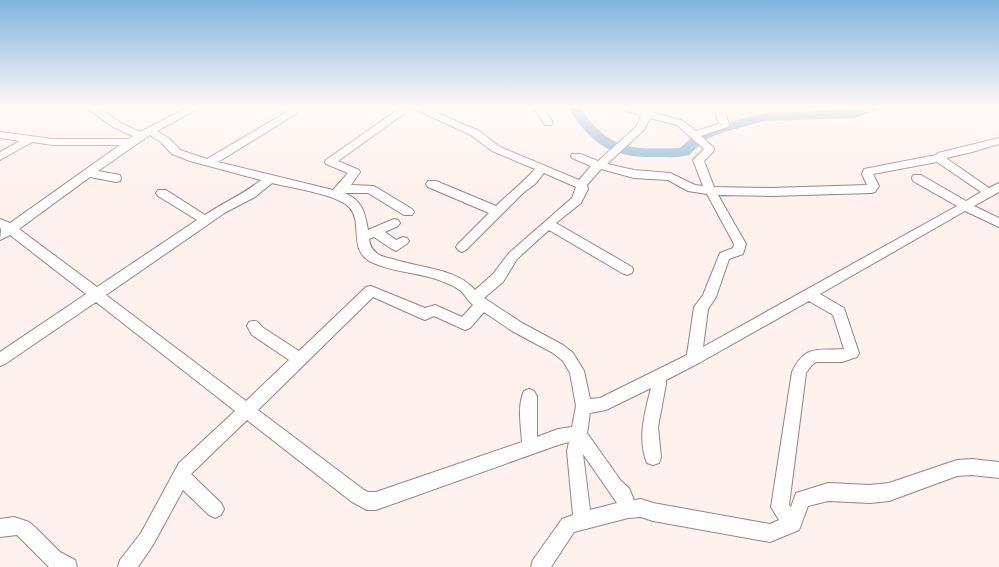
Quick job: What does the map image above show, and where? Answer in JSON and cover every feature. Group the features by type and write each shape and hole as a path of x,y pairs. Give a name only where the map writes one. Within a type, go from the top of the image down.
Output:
{"street":[{"path":"137,134 166,141 176,152 194,159 270,179 340,191 350,189 370,189 408,212"},
{"path":"143,134 89,173 4,229 95,295 358,496 367,501 376,501 558,437 578,434"},
{"path":"210,162 256,134"},
{"path":"340,191 355,172 330,162 369,134"},
{"path":"477,134 496,149 581,185"},
{"path":"127,567 140,552 185,469 371,291 424,314 435,310 461,324 465,324 478,301 498,278 513,256 577,200 582,189 581,185 589,174 633,134"},
{"path":"0,135 53,142 140,136"},
{"path":"694,359 701,307 709,297 724,256 739,251 740,244 704,177 698,160 709,150 709,148 695,135"},
{"path":"0,157 30,139"},
{"path":"576,156 599,165 634,174 670,177 692,188 711,191 771,192 871,189 873,186 867,174 868,171 939,158 942,155 972,149 999,141"},
{"path":"939,158 994,190"},
{"path":"462,247 519,190 531,181 542,168"},
{"path":"89,173 116,178"},
{"path":"918,178 965,206 999,223"},
{"path":"0,360 205,220 222,209 251,194 270,179"},
{"path":"432,184 493,210 499,211"},
{"path":"584,406 601,405 694,359 994,190"},
{"path":"340,191 342,196 353,204 358,212 364,246 375,258 398,266 445,277 465,288 478,301 517,327 558,349 568,357 577,371 584,406 575,451 582,522"},
{"path":"162,193 205,220"},
{"path":"362,237 394,223"},
{"path":"548,224 627,270"},
{"path":"375,231 396,246 403,241"},
{"path":"793,524 780,507 799,372 808,359 824,354 846,356 852,353 839,312 809,294"},
{"path":"254,326 257,331 300,360"},
{"path":"653,457 650,427 659,384 658,377"},
{"path":"528,396 530,447"},
{"path":"578,434 615,486 623,494 628,509"},
{"path":"540,567 568,525 628,509 641,508 653,512 770,533 793,524 802,499 828,492 870,494 889,492 957,468 972,467 999,470"},
{"path":"181,476 215,509"},
{"path":"0,528 16,526 24,530 51,558 60,565 68,567"}],"waterway":[{"path":"595,134 598,138 617,148 636,152 655,153 684,152 701,136 705,134"}]}
